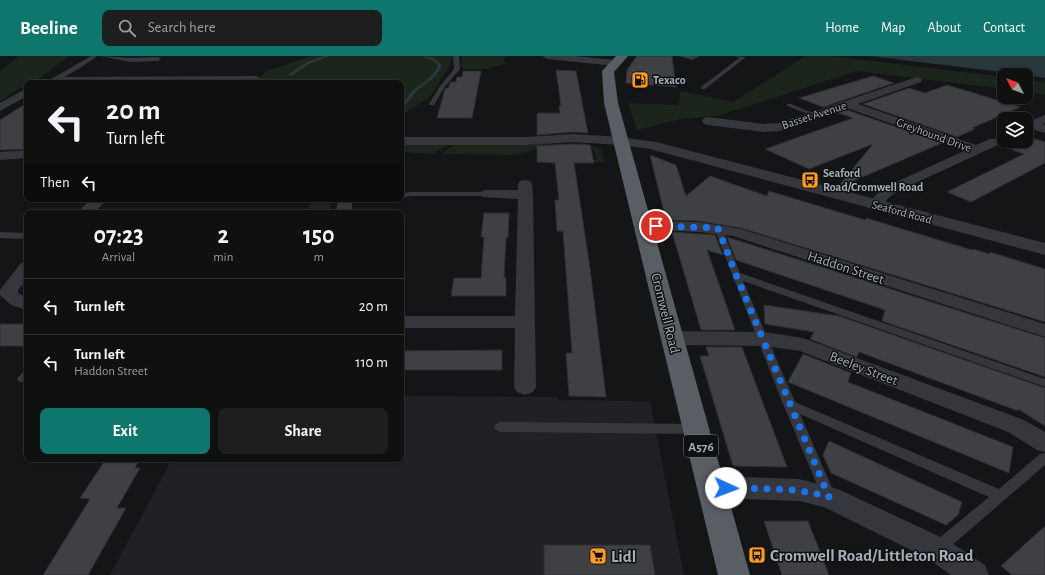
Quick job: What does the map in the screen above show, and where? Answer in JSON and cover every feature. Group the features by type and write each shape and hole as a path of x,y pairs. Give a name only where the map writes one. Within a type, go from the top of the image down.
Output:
{"highway":[{"name":"Cromwell Road","path":"618,60 608,71 611,103 618,124 620,141 697,429 734,575"}],"street":[{"path":"547,56 618,60"},
{"name":"Basset Avenue","path":"708,121 772,128 913,82 889,77"},
{"path":"64,80 255,80"},
{"path":"0,108 24,93"},
{"name":"Greyhound Drive","path":"848,104 977,150"},
{"path":"1033,124 1045,119"},
{"path":"1033,127 1045,129"},
{"path":"404,135 527,135 540,138 620,141"},
{"path":"404,141 526,142 540,138"},
{"name":"Seaford Road","path":"620,141 651,145 873,205 1045,249"},
{"path":"977,150 994,142"},
{"name":"Greyhound Drive","path":"873,205 888,191 977,150"},
{"path":"0,156 24,154"},
{"path":"487,194 525,189 526,387"},
{"path":"88,210 97,202"},
{"name":"Haddon Street","path":"643,226 718,228 735,232 1045,331"},
{"path":"24,271 9,290 9,295 24,303"},
{"path":"404,322 525,322"},
{"name":"Beeley Street","path":"672,338 764,339 803,345 1016,426 1045,443"},
{"path":"712,487 799,490 814,492 829,497 937,549 974,575"}],"lane":[{"path":"51,80 71,71 94,56"},
{"path":"103,56 130,60 158,59"},
{"path":"432,104 442,87 457,69 456,56"},
{"path":"682,56 692,58 697,56"},
{"path":"703,88 743,57 737,56"},
{"path":"789,105 815,114"},
{"path":"404,195 410,194 487,194"},
{"path":"718,228 736,275 829,497"},
{"path":"0,236 24,236"},
{"path":"736,275 1045,383"},
{"path":"790,404 1001,496"},
{"path":"500,427 697,429"},
{"path":"937,549 1045,458"}],"shaded area":[{"path":"19,56 69,56 37,80 24,80 24,87 18,89 0,101 0,71"},
{"path":"311,56 453,56 447,71 429,98 404,113 404,80 257,80 267,71"},
{"path":"462,56 506,56 503,62 510,62 487,69 463,69 461,66"},
{"path":"805,56 831,56 997,76 997,88 857,71 717,116 680,119 637,130 628,103 679,105 680,91 734,102"},
{"path":"870,56 1045,56 1045,78 1033,76 1033,68 997,68 997,71"},
{"path":"1033,81 1045,82 1045,95 1033,93"},
{"path":"404,145 448,145 433,154 404,152"},
{"path":"454,145 590,145 601,149 604,162 594,162 594,160 597,160 594,149 537,149 515,155 441,154"},
{"path":"312,202 330,202 330,210 308,210"},
{"path":"404,396 558,397 558,400 650,401 684,575 110,575 170,462 404,462"}],"building":[{"path":"637,56 672,56 676,87 626,83 627,70"},
{"path":"556,70 576,71 588,133 573,132 537,135 537,113 560,113 559,106 561,106"},
{"path":"463,71 481,71 472,118 437,118 445,89 448,88 451,82 456,82 457,77 462,77"},
{"path":"873,76 894,83 823,107 799,98"},
{"path":"947,85 997,100 997,104 1010,104 1020,107 1009,112 997,112 997,117 972,128 975,129 957,137 863,104 909,88 925,93"},
{"path":"24,105 24,149 0,150 0,120"},
{"path":"847,110 942,143 837,188 873,144 809,169 765,149 853,118 838,113"},
{"path":"1035,139 1045,142 1045,163 971,202 947,192 1024,154 1012,150 1016,148 1033,148 1033,140"},
{"path":"573,144 590,145 594,163 574,163 590,268 606,397 569,396 566,353 572,353 563,231 557,231 555,200 559,200 555,163 537,162 537,146"},
{"path":"650,155 676,165 686,196 710,176 767,196 769,191 865,220 866,218 972,250 973,249 989,254 990,252 1045,269 1045,322 741,228 699,221 668,220 667,216 665,216"},
{"path":"484,213 509,213 504,278 506,278 506,296 451,296 454,278 481,278 484,237 481,237"},
{"path":"672,232 715,235 723,255 707,250 735,330 701,330"},
{"path":"727,237 1045,338 1045,377 882,321 885,310 736,260"},
{"path":"764,305 839,316 1045,388 1045,426 1018,409 1018,411 859,352 857,357 810,339 814,332 765,324"},
{"path":"0,324 24,324 24,346 0,346"},
{"path":"706,347 742,347 787,467 733,466 700,356 709,356"},
{"path":"502,350 502,370 404,370 404,351"},
{"path":"803,354 851,373 848,382 1013,447 1009,473 788,382"},
{"path":"829,441 962,502 958,515 946,525 831,473 823,455"},
{"path":"104,462 138,462 135,468 140,468 117,508 126,508 88,575 43,575 90,499 80,498"},
{"path":"764,521 808,521 829,575 782,575"},
{"path":"1045,526 1045,575 1012,575 1001,566"},
{"path":"544,545 650,545 655,575 544,575"}],"waterway":[{"path":"290,75 308,63 327,56"},
{"path":"404,104 416,89 434,77 440,66 436,61 425,56"}],"place":[{"name":"Texaco","path":"640,80"},
{"name":"Seaford Road/Cromwell Road","path":"810,180"},
{"name":"Cromwell Road/Littleton Road","path":"757,555"},
{"name":"Lidl","path":"598,556"}],"route":[{"path":"656,226 718,228 736,275 829,497 814,492 799,490 726,488"}]}
